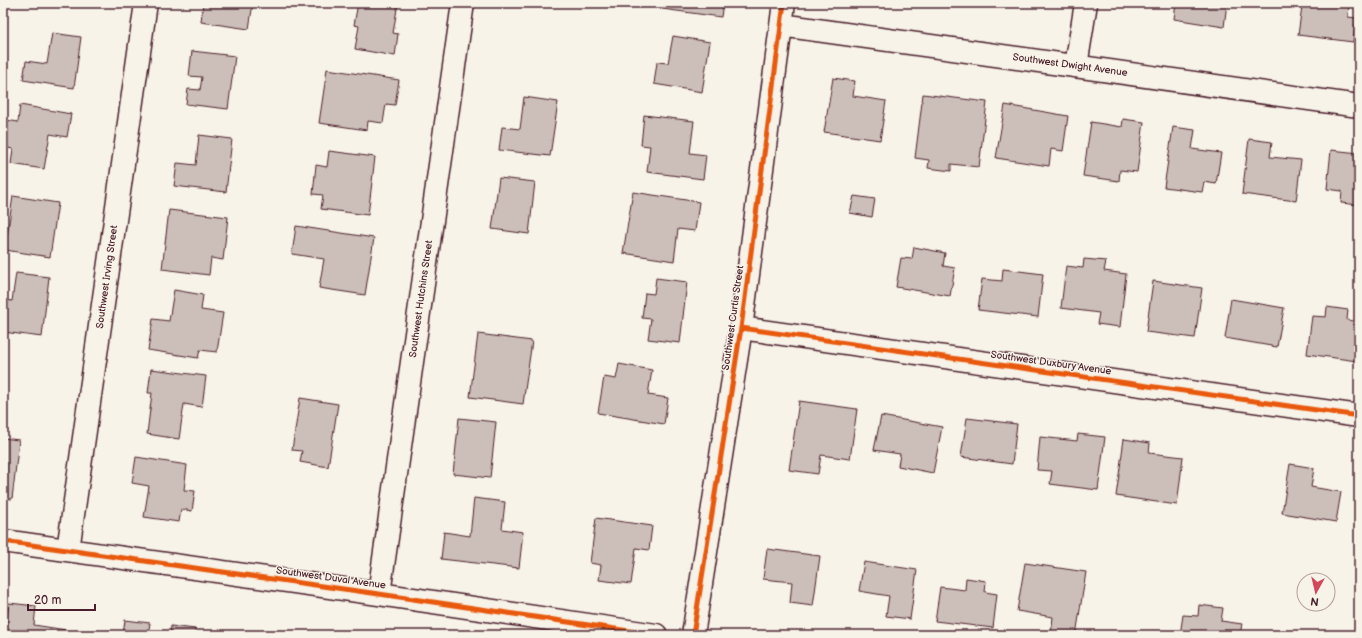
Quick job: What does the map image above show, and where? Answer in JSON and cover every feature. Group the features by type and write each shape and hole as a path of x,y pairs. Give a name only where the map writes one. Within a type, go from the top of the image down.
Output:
{"street":[{"name":"Southwest Irving Street","path":"68,550 146,3"},
{"name":"Southwest Hutchins Street","path":"379,594 463,3"},
{"name":"Southwest Curtis Street","path":"693,635 742,328 784,3"},
{"path":"1076,66 1086,3"},
{"name":"Southwest Dwight Avenue","path":"781,24 1359,106"},
{"name":"Southwest Duxbury Avenue","path":"742,328 1359,416"},
{"name":"Southwest Duval Avenue","path":"3,541 656,635"}],"building":[{"path":"203,3 253,3 249,29 201,22"},
{"path":"358,3 398,3 393,33 398,34 395,56 355,49 359,26 354,25"},
{"path":"663,3 723,3 721,17 662,9"},
{"path":"1176,3 1227,3 1224,27 1174,19"},
{"path":"1311,3 1349,3 1348,17 1356,18 1353,42 1298,35 1302,6 1310,7"},
{"path":"52,33 81,37 74,88 23,80 26,61 47,64"},
{"path":"673,36 710,42 702,92 654,84 657,62 668,63"},
{"path":"192,51 235,56 228,109 186,104 188,89 200,90 202,77 189,76"},
{"path":"327,69 399,80 395,105 386,104 383,123 368,121 367,130 319,123"},
{"path":"833,78 855,81 853,96 886,101 880,140 824,132"},
{"path":"923,94 987,102 979,167 951,164 951,171 928,168 929,160 915,158"},
{"path":"524,97 558,102 550,156 499,150 502,127 520,129"},
{"path":"20,105 71,114 67,137 50,134 44,169 11,164 13,149 3,147 6,120 18,122"},
{"path":"1005,105 1068,116 1063,151 1051,149 1049,166 996,158"},
{"path":"644,115 694,121 690,153 706,155 703,179 647,172 650,146 641,145"},
{"path":"1123,119 1144,122 1137,172 1120,170 1119,181 1083,176 1091,122 1122,127"},
{"path":"1173,127 1195,130 1192,149 1221,153 1216,184 1204,182 1202,192 1164,187"},
{"path":"199,135 232,139 226,192 174,186 177,163 196,165"},
{"path":"1249,139 1272,142 1270,157 1301,160 1296,201 1242,194"},
{"path":"1331,150 1359,153 1359,205 1341,203 1342,191 1327,189"},
{"path":"329,151 375,157 368,215 321,209 323,195 313,194 316,165 327,167"},
{"path":"499,178 535,182 529,234 492,229"},
{"path":"633,192 699,202 695,231 678,229 674,261 623,253"},
{"path":"13,196 58,203 50,257 5,250"},
{"path":"854,196 875,199 872,217 850,213"},
{"path":"169,210 228,217 223,260 211,258 209,275 162,269"},
{"path":"296,226 374,238 365,295 319,288 324,259 292,254"},
{"path":"914,247 945,253 943,266 955,268 950,296 896,287 901,258 912,259"},
{"path":"1084,259 1106,261 1104,271 1126,274 1120,327 1097,324 1099,313 1061,308 1066,266 1083,268"},
{"path":"1003,269 1043,274 1038,317 978,310 982,279 1002,281"},
{"path":"16,273 49,277 42,337 3,332 6,300 12,301"},
{"path":"656,278 687,282 680,343 648,339 651,319 642,318 645,293 654,294"},
{"path":"1153,281 1202,288 1195,338 1146,332"},
{"path":"174,290 203,295 201,310 223,313 217,352 200,350 198,358 148,350 153,319 169,321"},
{"path":"1231,299 1284,308 1277,347 1225,338"},
{"path":"1327,307 1348,310 1347,320 1359,322 1359,349 1357,361 1307,354 1312,316 1326,317"},
{"path":"478,334 532,341 523,404 470,397"},
{"path":"619,364 652,370 648,395 668,398 664,424 598,413 604,377 616,379"},
{"path":"151,369 206,376 202,407 184,404 179,439 147,434 152,393 148,393"},
{"path":"300,398 338,404 328,467 300,462 302,451 292,450"},
{"path":"799,401 857,409 850,459 821,455 818,474 789,470"},
{"path":"881,416 942,427 933,473 898,466 900,454 874,450"},
{"path":"459,418 496,422 490,478 453,474"},
{"path":"967,418 1017,424 1012,464 961,457"},
{"path":"1078,434 1105,437 1098,490 1050,484 1052,471 1037,470 1040,437 1077,441"},
{"path":"3,438 19,440 12,499 3,498"},
{"path":"1124,439 1150,443 1149,453 1183,457 1177,505 1116,496"},
{"path":"136,457 187,465 184,490 195,491 192,511 181,509 179,522 144,517 149,486 132,483"},
{"path":"1290,464 1314,468 1311,487 1341,492 1336,522 1282,513"},
{"path":"474,498 505,502 502,529 523,532 519,568 441,559 444,532 470,536"},
{"path":"596,518 652,526 649,550 636,548 631,584 599,580 601,565 590,563"},
{"path":"767,549 820,556 813,606 790,603 792,582 763,579"},
{"path":"864,562 917,570 910,619 886,616 889,596 859,591"},
{"path":"1025,563 1086,572 1076,635 1051,635 1053,617 1017,611"},
{"path":"966,578 986,581 985,592 997,594 993,628 935,621 940,587 965,590"},
{"path":"9,603 36,606 34,625 66,630 65,635 5,635"},
{"path":"1199,605 1223,608 1221,621 1242,624 1240,635 1180,635 1183,615 1198,616"},
{"path":"125,620 150,623 148,635 123,635"},
{"path":"171,626 195,629 195,635 170,635"},
{"path":"1282,630 1316,635 1281,635"}],"cycle path":[{"path":"693,635 741,328 784,3"},
{"path":"741,328 1359,416"},
{"path":"3,541 656,635"}]}
